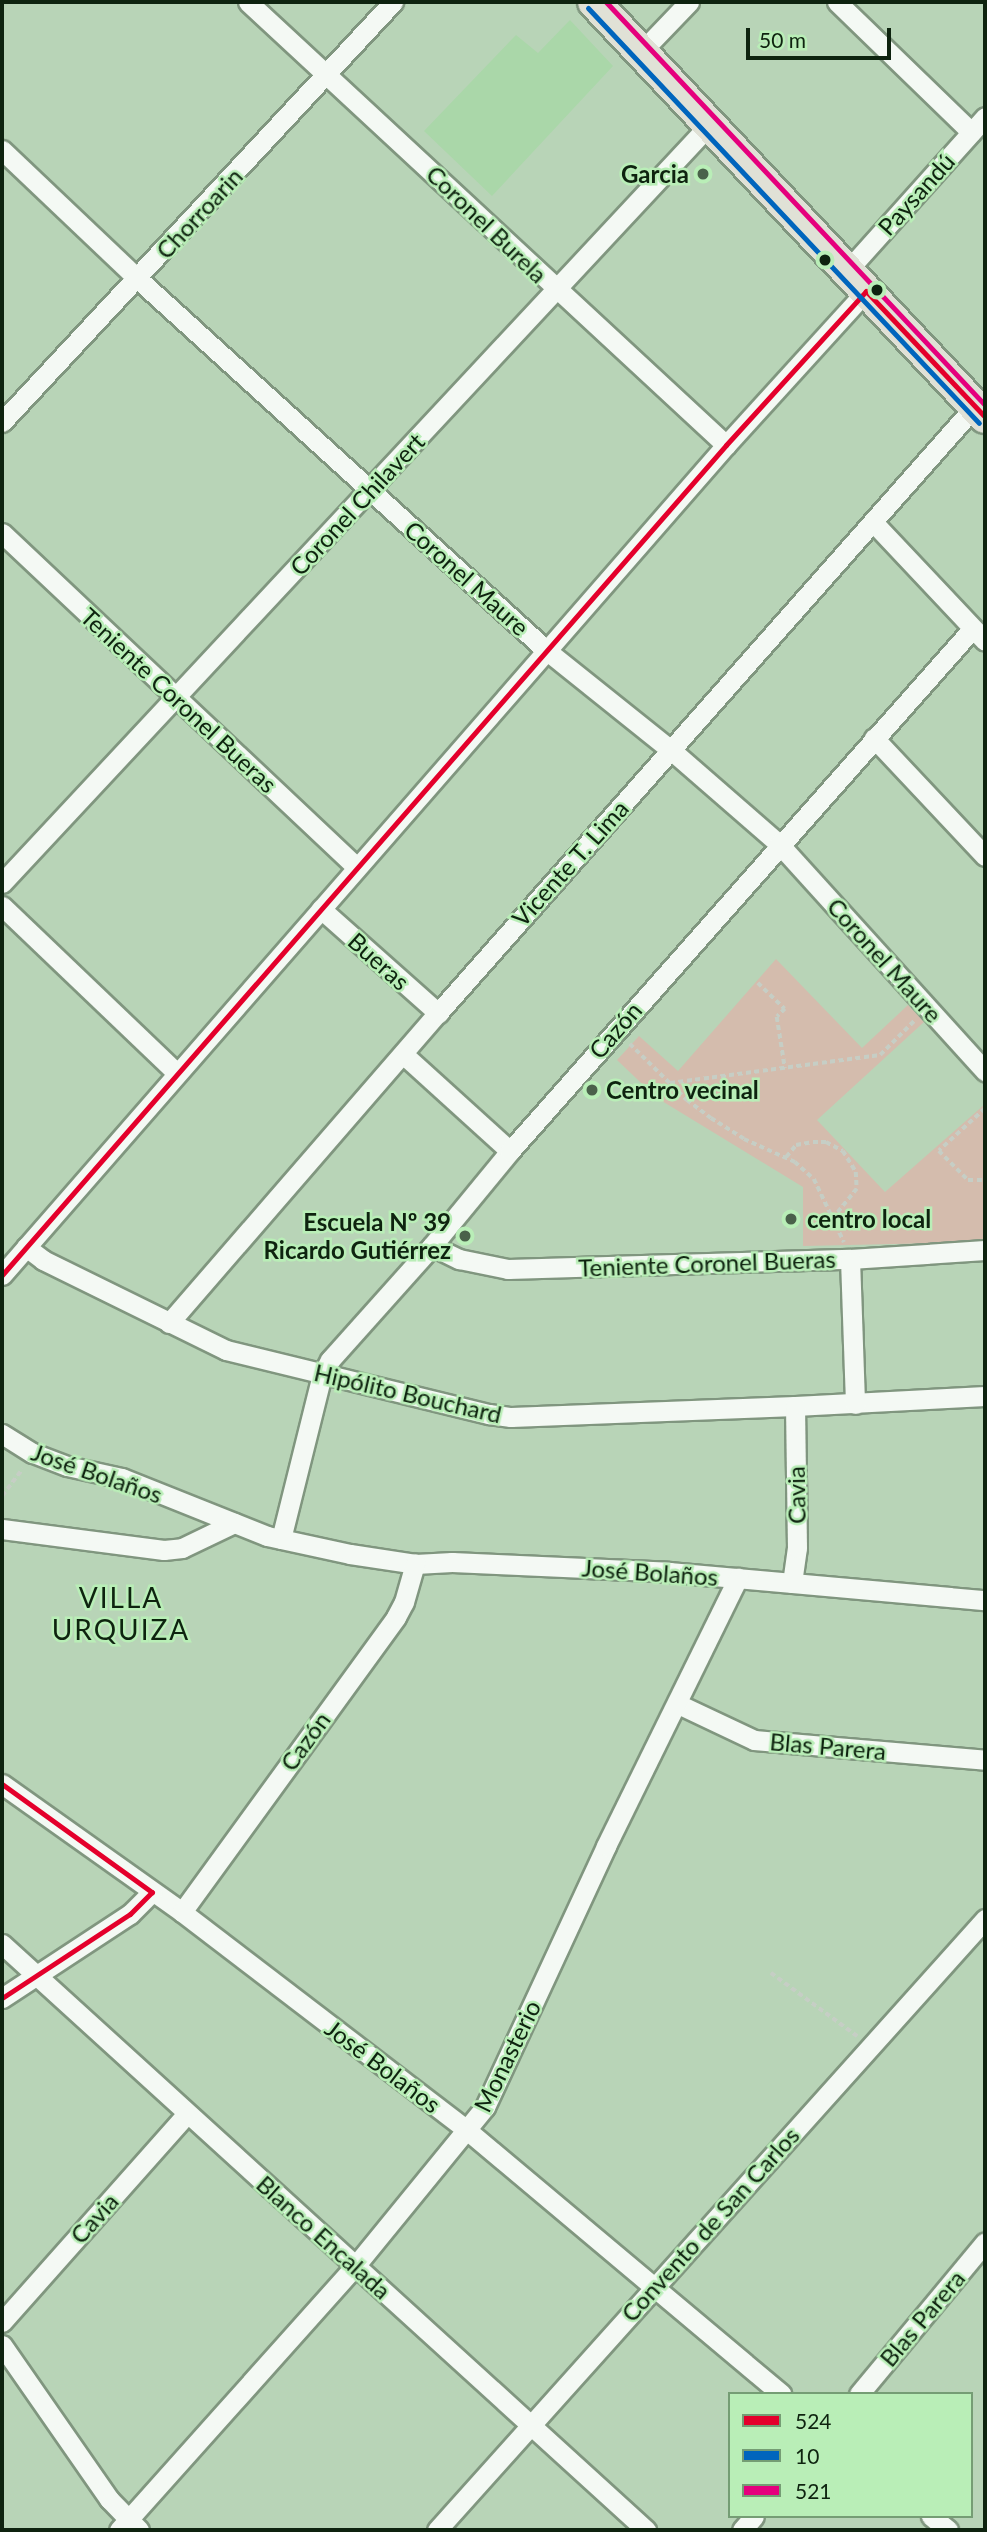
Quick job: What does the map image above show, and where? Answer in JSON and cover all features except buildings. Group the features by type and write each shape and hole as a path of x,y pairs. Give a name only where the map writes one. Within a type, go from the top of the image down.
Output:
{"main road":[{"path":"594,2 980,412"}],"street":[{"name":"Coronel Burela","path":"248,2 328,73 555,289 726,445"},
{"name":"Chorroarin","path":"2,422 138,279 393,2"},
{"path":"642,51 690,2"},
{"path":"837,2 971,132"},
{"name":"Paysandú","path":"2,1275 176,1072 726,445 985,117"},
{"name":"Coronel Chilavert","path":"2,883 710,124"},
{"name":"Coronel Maure","path":"2,150 138,279 546,650 671,750 779,844 985,1071"},
{"name":"Vicente T. Lima","path":"169,1323 438,1013 873,522 980,412"},
{"path":"873,522 979,634"},
{"name":"Teniente Coronel Bueras","path":"2,533 356,867"},
{"name":"Cazón","path":"281,1539 322,1375 330,1360 432,1246 510,1151 779,844 874,738 979,634"},
{"path":"874,738 985,856"},
{"path":"2,906 176,1072"},
{"name":"Bueras","path":"321,909 438,1013"},
{"path":"403,1054 510,1151"},
{"name":"Teniente Coronel Bueras","path":"432,1246 459,1259 508,1269 850,1259 985,1250"},
{"name":"Hipólito Bouchard","path":"26,1247 43,1261 226,1350 468,1411 511,1417 855,1404 985,1396"},
{"path":"850,1259 855,1404"},
{"name":"Cavia","path":"792,1583 797,1548 795,1406"},
{"name":"José Bolaños","path":"2,1434 33,1453 67,1465 122,1478 281,1539 415,1564 452,1562 612,1569 985,1600"},
{"path":"2,1529 164,1550 182,1548 234,1523"},
{"name":"Cazón","path":"182,1912 396,1617 404,1602 415,1564"},
{"name":"Monasterio","path":"129,2527 356,2265 485,2107 606,1846 738,1578"},
{"name":"Blas Parera","path":"678,1704 754,1740 985,1760"},
{"name":"José Bolaños","path":"2,1784 182,1912 468,2131 779,2392"},
{"path":"2,1998 131,1914 152,1892"},
{"name":"Convento de San Carlos","path":"437,2530 985,1919"},
{"name":"Blanco Encalada","path":"2,1944 186,2115 356,2265 646,2530"},
{"name":"Cavia","path":"2,2322 186,2115"},
{"name":"Blas Parera","path":"861,2392 985,2242"},
{"path":"2,2345 20,2367 129,2527"},
{"path":"933,2518 948,2530"}],"path":[{"path":"758,983 785,1009 777,1017 785,1068"},
{"path":"670,1083 880,1055 928,1007"},
{"path":"616,1030 670,1083 711,1118 744,1139 786,1157 814,1179 834,1217 850,1259"},
{"path":"985,1109 939,1150 968,1180 985,1180"},
{"path":"786,1157 796,1145 813,1142 826,1142 843,1151 856,1172 857,1189 834,1217"},
{"path":"2,1496 33,1453"},
{"path":"771,1973 870,2045"}],"shaded area":[{"path":"570,20 613,66 492,196 424,131 516,35 538,53"},
{"path":"776,959 862,1048 908,1005 924,1022 817,1120 885,1192 985,1104 985,1242 803,1246 803,1187 657,1098 617,1060 639,1036 678,1071"}],"transit line":[{"name":"521","path":"606,2 985,405"},
{"name":"10","path":"588,8 979,423"},
{"name":"524","path":"866,291 985,417"},
{"name":"524","path":"2,1275 726,445 866,291"},
{"name":"524","path":"2,1784 152,1892"},
{"name":"524","path":"2,1998 130,1914 152,1892"}],"place":[{"name":"Garcia","path":"703,174"},
{"name":"Centro vecinal","path":"592,1090"},
{"name":"centro local","path":"791,1219"},
{"name":"Escuela Nº 39 Ricardo Gutiérrez","path":"465,1236"}],"district":[{"name":"VILLA URQUIZA","path":"121,1613"}]}
